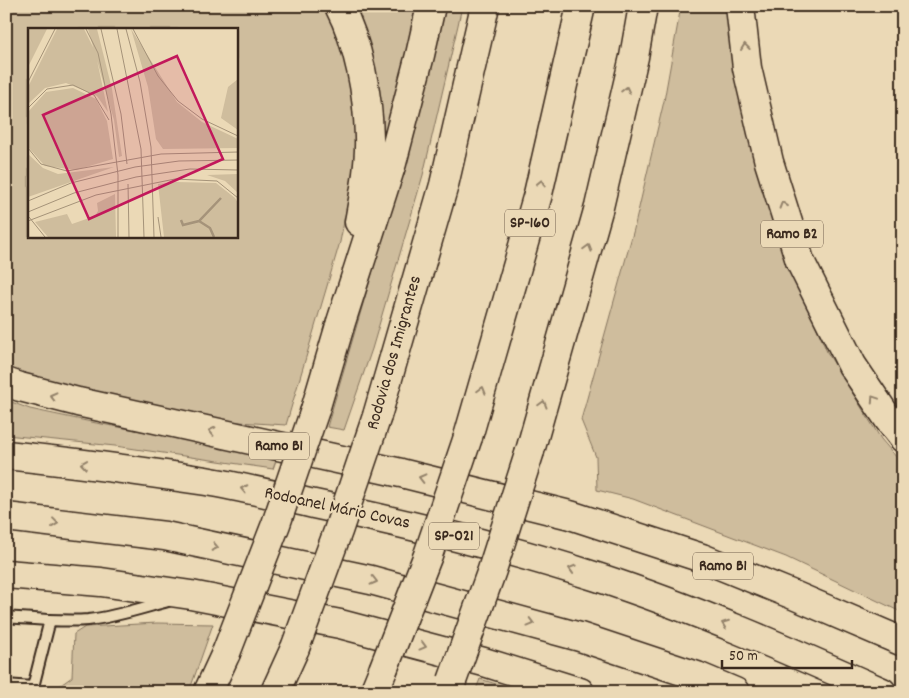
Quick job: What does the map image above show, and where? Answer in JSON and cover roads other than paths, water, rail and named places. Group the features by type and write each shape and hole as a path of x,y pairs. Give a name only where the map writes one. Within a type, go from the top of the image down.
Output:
{"highway":[{"path":"339,6 356,51 362,75 369,138 366,178 341,322"},
{"path":"208,692 226,653 276,524 315,410 392,164 431,6"},
{"name":"Rodovia dos Imigrantes","path":"275,692 295,648 338,531 377,416 444,185 485,6"},
{"name":"SP-160","path":"379,681 428,555 468,437 538,194 581,6"},
{"path":"449,686 492,570 530,451 599,207 644,6"},
{"name":"Ramo B2","path":"740,6 747,68 769,162 800,261 852,365 903,438"},
{"name":"Ramo B1","path":"6,382 78,402 401,473 570,515 702,558 903,642"},
{"name":"Rodoanel Mário Covas","path":"6,455 209,482 390,520 520,553 598,577 654,597 758,637 882,692"},
{"path":"6,517 165,536 371,580 580,637 696,676 734,692"},
{"path":"6,574 100,582 191,595 340,624 484,662 580,692"}],"lane":[{"path":"6,617 86,620 191,595"},
{"path":"6,685 33,687 50,620"}]}
